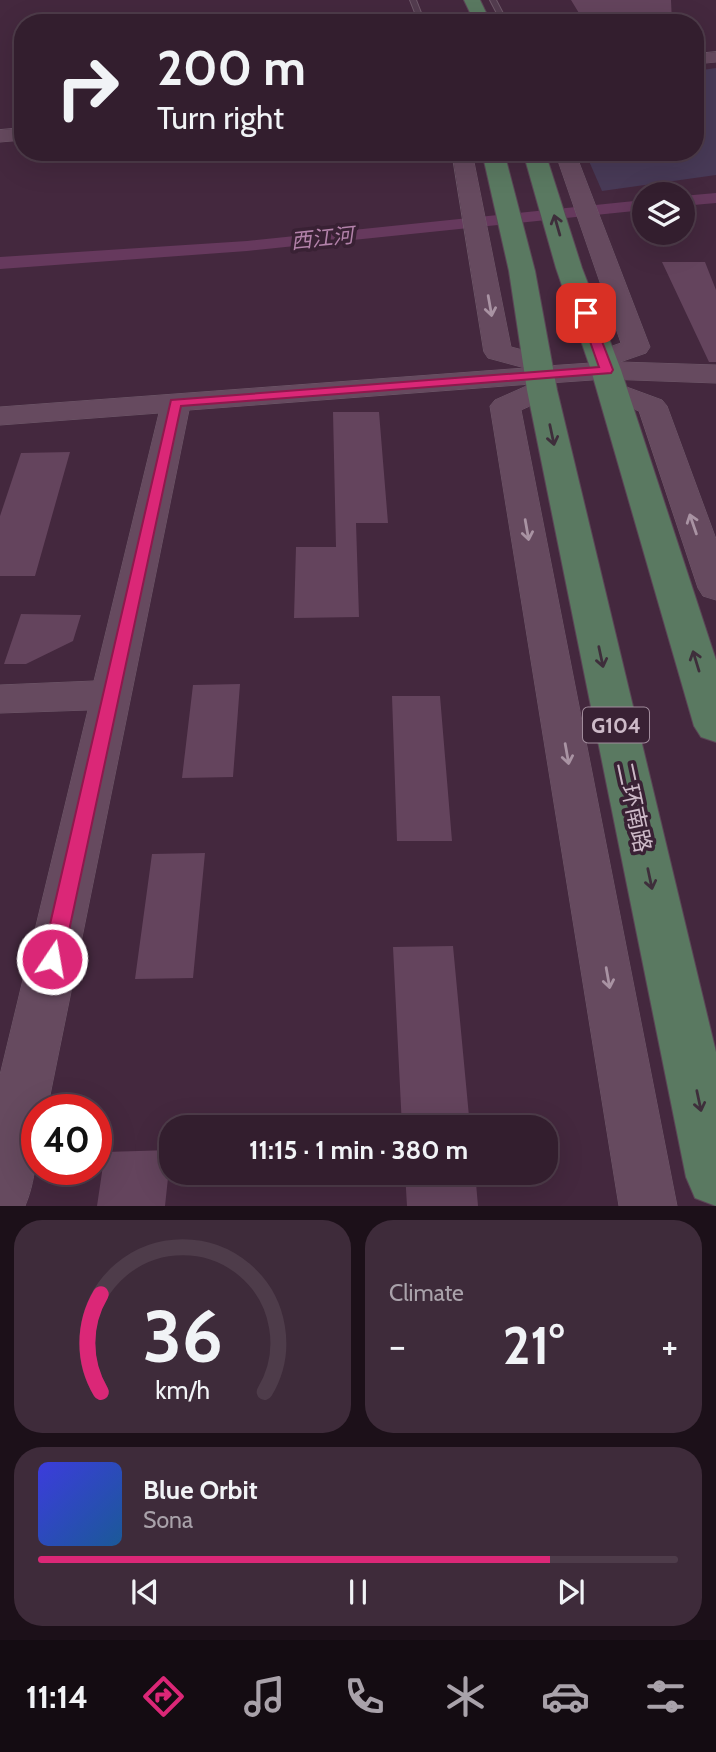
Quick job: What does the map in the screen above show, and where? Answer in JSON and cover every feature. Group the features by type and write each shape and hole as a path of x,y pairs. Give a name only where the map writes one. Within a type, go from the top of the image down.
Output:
{"highway":[{"name":"二环南路","path":"495,161 522,271 539,376 716,1177"},
{"path":"537,161 569,268 607,373 716,726"}],"street":[{"path":"464,161 498,352 539,376"},
{"path":"568,161 636,347 607,373"},
{"path":"607,373 652,406 716,588"},
{"path":"0,416 539,376 607,373 716,374"},
{"path":"539,376 505,406 648,1206"},
{"path":"0,1196 176,403"},
{"path":"0,699 111,695"}],"shaded area":[{"path":"716,68 716,175 666,182 632,182 632,187 602,191 589,161 704,161 704,70"}],"building":[{"path":"571,0 671,0 672,14 580,14"},
{"path":"662,262 705,262 716,290 716,362 709,362"},
{"path":"333,412 379,412 388,523 356,523 359,617 294,618 296,547 336,547"},
{"path":"70,452 35,576 0,576 0,516 21,453"},
{"path":"21,614 81,615 73,641 26,664 4,664"},
{"path":"240,684 233,777 182,778 193,685"},
{"path":"392,696 440,696 452,841 397,841"},
{"path":"205,853 193,978 135,979 152,854"},
{"path":"453,946 469,1115 401,1115 393,947"},
{"path":"159,1150 159,1185 167,1185 165,1206 97,1206 100,1185 112,1185 112,1152"},
{"path":"406,1185 476,1185 478,1206 407,1206"}],"waterway":[{"name":"西江河","path":"695,200 716,198"},
{"name":"西江河","path":"0,263 247,246 632,206"}],"route":[{"path":"52,959 176,403 606,370 586,313"}]}
